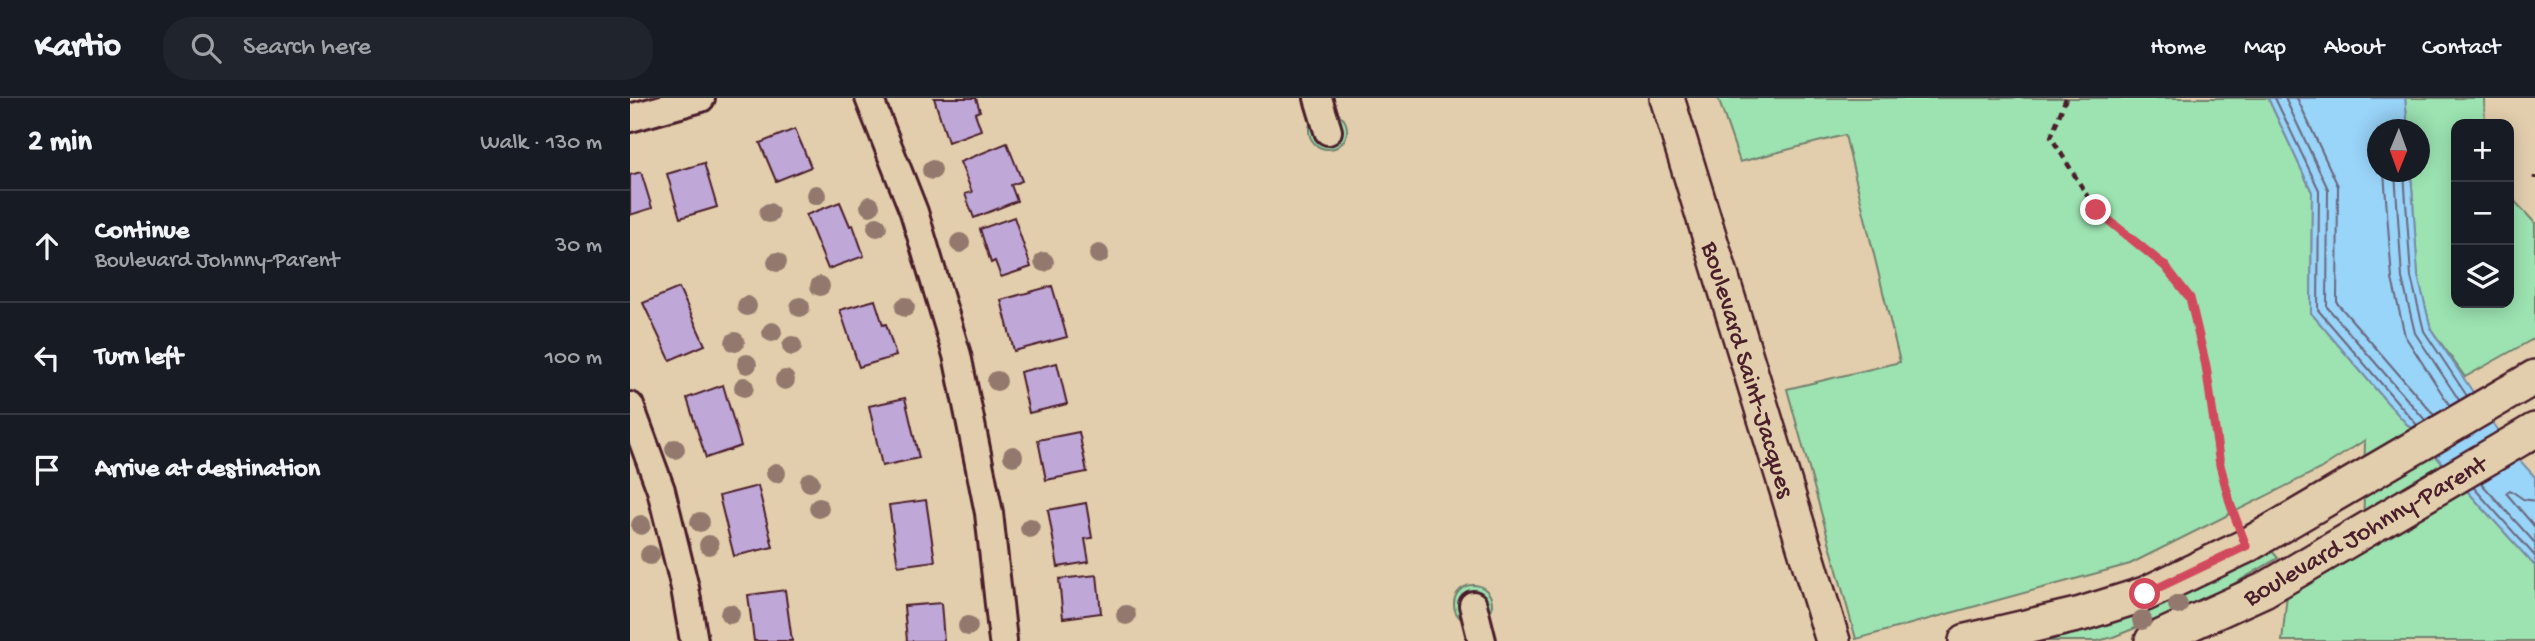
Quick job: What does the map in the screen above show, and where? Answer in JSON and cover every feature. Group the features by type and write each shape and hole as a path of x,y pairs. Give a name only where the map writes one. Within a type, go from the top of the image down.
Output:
{"street":[{"path":"630,118 701,98"},
{"path":"869,98 914,212 957,355 989,513 1003,641"},
{"path":"1318,98 1328,131"},
{"name":"Boulevard Saint-Jacques","path":"1667,98 1833,641"},
{"name":"Boulevard Johnny-Parent","path":"1966,641 2081,614 2145,594 2246,546 2535,377"},
{"path":"630,406 661,490 685,588 694,641"},
{"name":"Boulevard Johnny-Parent","path":"2152,641 2264,590 2535,430"},
{"path":"1473,605 1482,641"}],"path":[{"path":"2066,98 2051,137 2096,210 2165,266 2190,298 2206,366 2220,465 2246,546"}],"green space":[{"path":"1718,98 2268,98 2312,192 2311,313 2386,401 2535,566 2535,641 2282,641 2288,585 2363,542 2365,440 2320,469 2130,564 1856,639 1787,389 1900,362 1845,135 1740,162"},
{"path":"2405,98 2484,98 2485,119 2451,119 2451,308 2514,308 2514,200 2535,223 2535,338 2465,377 2431,329 2418,276 2412,182 2430,182 2430,119 2407,119"},
{"path":"1328,111 1341,117 1347,130 1341,143 1328,149 1315,143 1309,130 1315,117"},
{"path":"2271,550 2278,558 2208,599 2113,637 2098,641 2041,641 2103,624 2159,604"},
{"path":"1473,585 1486,591 1492,604 1486,617 1473,623 1460,617 1454,604 1460,591"}],"water":[{"path":"2268,98 2405,98 2407,119 2367,119 2367,182 2412,182 2418,276 2431,329 2514,454 2535,477 2535,566 2386,401 2311,313 2312,192"}],"building":[{"path":"934,98 976,98 980,111 975,113 981,130 948,142"},
{"path":"795,129 811,167 776,181 760,143"},
{"path":"1007,143 1022,181 1011,185 1017,201 974,218 965,194 972,192 960,162"},
{"path":"704,163 717,207 680,218 667,174"},
{"path":"641,172 652,208 630,215 630,175"},
{"path":"840,202 850,226 853,225 864,256 828,269 806,215"},
{"path":"1014,217 1031,267 1001,277 995,261 991,263 980,229"},
{"path":"1052,286 1067,337 1014,351 1001,300"},
{"path":"679,288 705,345 670,360 643,303"},
{"path":"875,300 896,356 859,367 840,310"},
{"path":"1057,363 1067,404 1029,413 1020,372"},
{"path":"723,385 741,446 706,458 687,398"},
{"path":"905,398 919,458 882,466 869,406"},
{"path":"1079,432 1087,472 1046,480 1038,440"},
{"path":"758,486 773,547 734,556 719,496"},
{"path":"926,500 935,561 898,566 889,505"},
{"path":"1086,503 1092,538 1085,539 1089,562 1058,567 1048,510"},
{"path":"1097,575 1101,613 1063,618 1059,579"},
{"path":"785,590 792,641 754,641 748,595"},
{"path":"941,603 944,641 907,641 904,606"}],"route":[{"path":"2096,210 2165,266 2190,298 2206,366 2220,465 2246,546 2145,594"}]}
